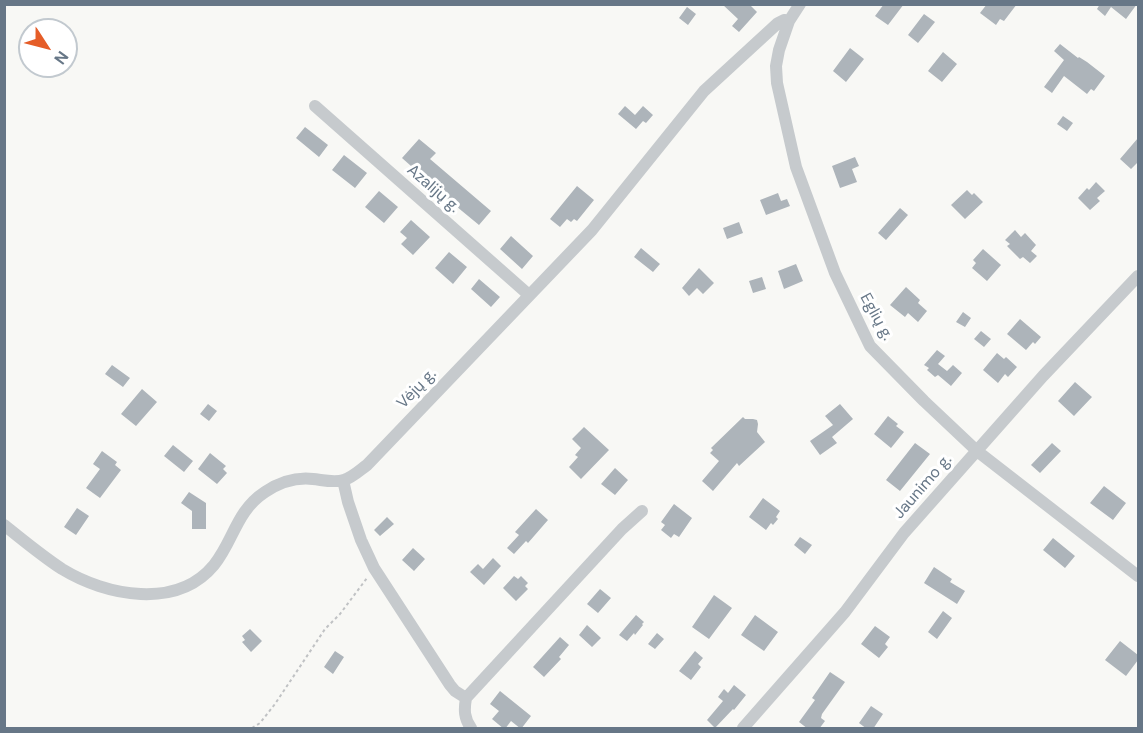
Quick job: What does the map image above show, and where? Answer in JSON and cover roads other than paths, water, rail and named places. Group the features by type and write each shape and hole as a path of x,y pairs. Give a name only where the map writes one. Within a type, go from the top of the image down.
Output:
{"street":[{"name":"Eglių g.","path":"800,4 789,21 779,50 776,66 777,83 796,167 835,273 870,346 977,451 1138,576"},
{"name":"Vėjų g.","path":"343,480 353,476 367,465 592,230 704,91 778,23 784,20 789,21"},
{"name":"Azalijų g.","path":"315,106 529,296"},
{"name":"Jaunimo g.","path":"743,729 845,612 904,533 1043,376 1138,276"},
{"path":"4,525 49,560 84,580 122,592 141,595 158,594 189,584 213,566 224,551 244,510 256,498 272,488 300,478 343,480 361,540 374,568 438,669 455,691 466,698"},
{"path":"471,729 464,710 466,698 622,529 642,511"}]}
